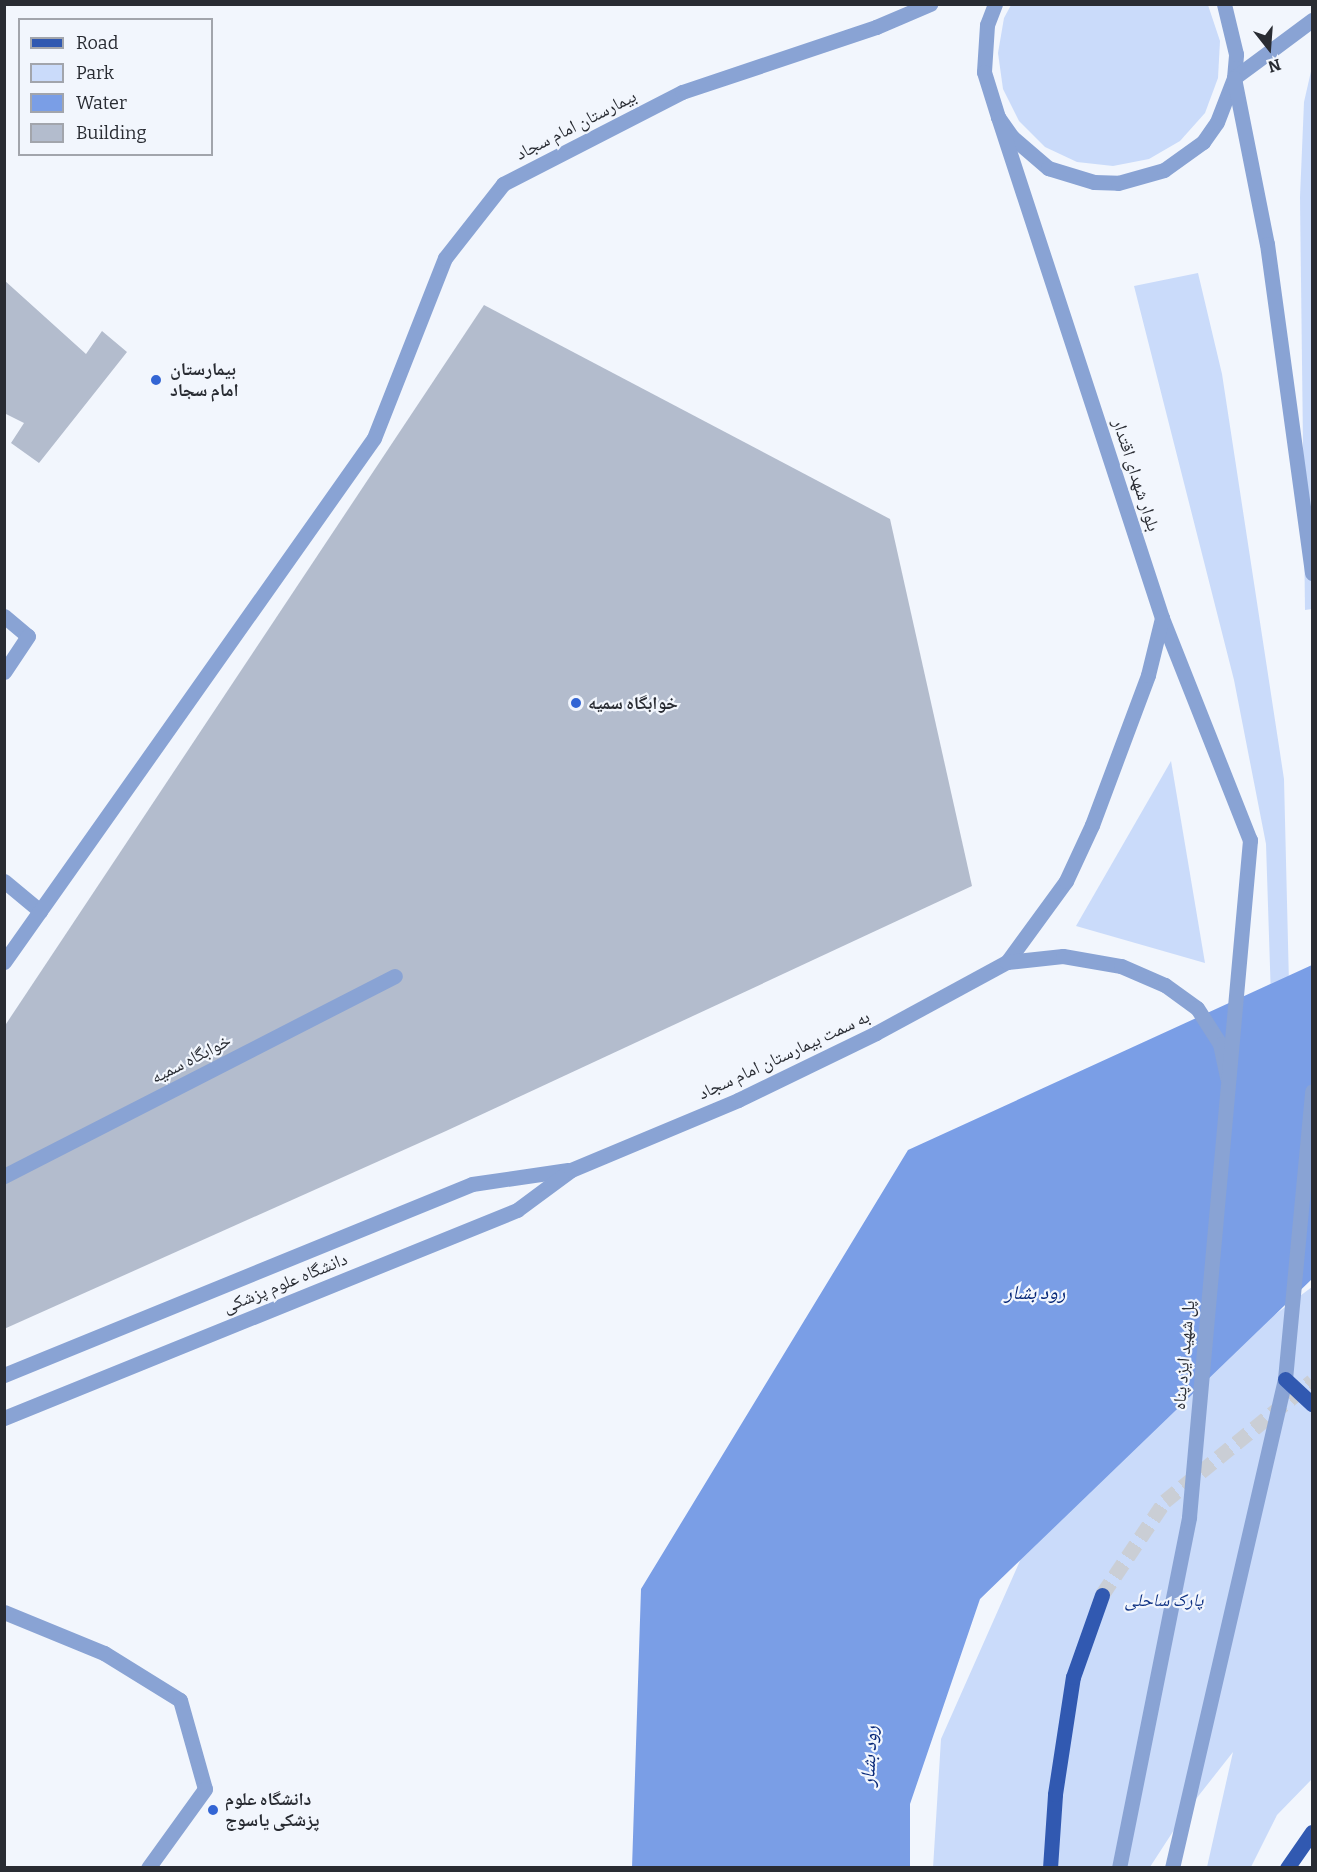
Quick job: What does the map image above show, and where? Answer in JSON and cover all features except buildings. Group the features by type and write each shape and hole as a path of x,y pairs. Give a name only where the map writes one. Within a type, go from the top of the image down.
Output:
{"main road":[{"path":"1284,1379 1312,1404"},
{"path":"1050,1868 1055,1794 1072,1677 1102,1595"},
{"path":"1287,1868 1312,1832"}],"street":[{"name":"بیمارستان امام سجاد","path":"4,962 374,438 446,258 503,184 682,92 876,27 930,4"},
{"name":"بلوار شهدای اقتدار","path":"995,4 983,49 984,72 1162,618 1250,840"},
{"path":"1224,4 1233,30 1234,78 1267,244 1311,551 1312,573"},
{"path":"998,117 1012,137 1048,168 1094,182 1118,183 1164,170 1203,142 1217,123 1234,78 1312,20"},
{"path":"4,616 27,636 4,672"},
{"path":"1007,962 1066,881 1092,825 1148,675 1162,618"},
{"name":"پل شهید ایزد پناه","path":"1119,1868 1189,1517 1250,840"},
{"path":"4,881 40,911"},
{"path":"1007,962 1064,956 1120,966 1164,985 1197,1008 1220,1044 1228,1081"},
{"name":"به سمت بیمارستان امام سجاد","path":"571,1170 738,1100 876,1033 1007,962"},
{"name":"خوابگاه سمیه","path":"4,1176 395,976"},
{"path":"1172,1868 1284,1379 1312,1091"},
{"path":"4,1375 472,1184 571,1170"},
{"name":"دانشگاه علوم پزشکی","path":"4,1418 517,1210 571,1170"},
{"path":"4,1612 104,1653 180,1700 205,1790 148,1868"}],"green space":[{"path":"1011,5 1208,5 1220,41 1218,78 1205,113 1180,141 1149,159 1113,166 1077,162 1045,147 1019,121 1003,89 998,53 1004,18"},
{"path":"1312,67 1312,609 1305,610 1300,197 1304,102"},
{"name":"پارک ساحلی","path":"1198,273 1222,374 1284,779 1290,1025 1253,1331 1312,1287 1312,1779 1277,1815 1251,1867 1207,1867 1233,1752 1185,1813 1150,1867 933,1868 941,1739 1054,1484 1272,1029 1266,844 1234,680 1134,286"},
{"path":"1171,761 1205,963 1076,926"}],"water":[{"name":"رود بشار","path":"1312,965 1312,1279 980,1599 910,1804 910,1867 632,1868 641,1589 908,1150"}],"tunnel":[{"path":"1102,1595 1165,1501 1312,1381"}],"place":[{"name":"بیمارستان امام سجاد","path":"156,380"},
{"name":"خوابگاه سمیه","path":"576,703"},
{"name":"دانشگاه علوم پزشکی یاسوج","path":"213,1810"}]}
